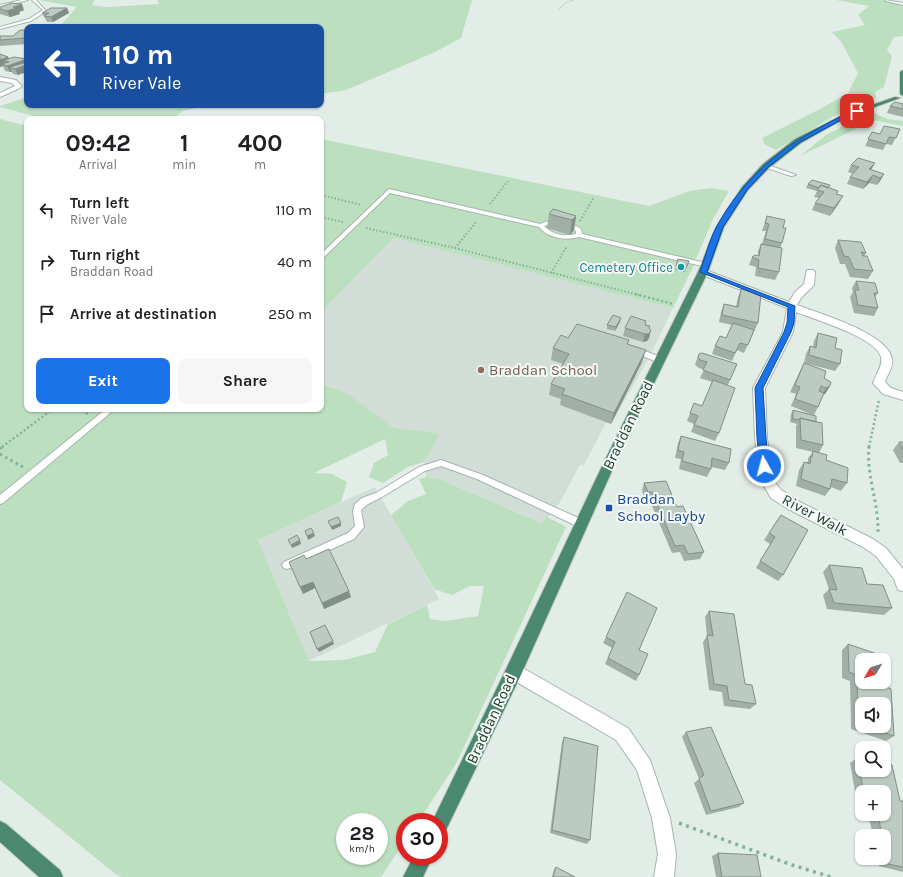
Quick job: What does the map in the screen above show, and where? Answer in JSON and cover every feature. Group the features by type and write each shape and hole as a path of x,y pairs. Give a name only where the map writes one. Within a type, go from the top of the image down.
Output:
{"highway":[{"path":"901,96 903,72"},
{"name":"Braddan Road","path":"445,813 705,268 720,227 745,189 766,166 798,141 845,116 901,96"},
{"path":"0,830 53,877"},
{"path":"413,877 419,865"}],"street":[{"path":"0,79 14,81 19,86 0,95"},
{"path":"705,268 792,306 867,336 882,348 887,362 879,383 887,391 903,396"},
{"name":"River Walk","path":"810,272 809,285 796,296 792,306 788,332 759,388 761,438 767,481 776,494 793,506 877,544 881,552 900,576 903,585"},
{"path":"514,671 622,734 644,766 661,818 668,854 664,877"}],"lane":[{"path":"0,6 26,0"},
{"path":"0,28 31,20 40,16 45,10 34,0"},
{"path":"887,0 903,4"},
{"path":"766,166 793,175"},
{"path":"324,254 389,191 541,226 548,232 565,237 576,236 705,268"},
{"path":"541,226 546,223 554,222 576,228 579,230 576,236"},
{"path":"631,349 660,360"},
{"path":"0,500 108,412"},
{"path":"287,565 351,536 360,527 357,511 358,507 365,501 379,495 422,470 441,464 480,477 582,524"}],"path":[{"path":"558,10 567,2 574,0"},
{"path":"455,248 508,181"},
{"path":"324,196 372,207"},
{"path":"576,228 594,197"},
{"path":"324,218 455,248 685,308"},
{"path":"551,273 576,236"},
{"path":"877,544 875,494 869,471 869,443 879,395 887,391"},
{"path":"0,449 49,412"},
{"path":"0,454 34,473"},
{"path":"661,818 715,835 804,870 831,877"}],"shaded area":[{"name":"Braddan School","path":"394,238 673,308 650,356 611,424 606,423 584,465 580,465 560,502 543,523 439,479 426,477 424,462 438,435 430,432 394,428 347,393 324,385 324,309"},
{"path":"375,487 439,599 309,661 258,540"}],"green space":[{"path":"39,0 95,0 92,5 106,7 159,4 157,0 472,0 461,38 433,53 346,90 324,94 324,24 62,24 77,7"},
{"path":"836,0 884,0 903,4 903,36 894,37 887,50 892,56 884,87 875,92 876,98 834,116 776,150 764,144 762,138 822,108 848,93 858,73 842,43 832,32 865,25 858,15 869,6"},
{"path":"24,98 24,108 196,108 183,111 177,116 34,116 0,106"},
{"path":"871,112 888,119 903,121 903,126 874,120 800,156 826,135"},
{"path":"0,119 24,125 24,412 324,412 324,385 347,393 394,428 430,432 439,435 424,462 408,467 383,483 369,477 374,463 388,455 385,439 314,473 332,474 347,482 341,502 258,540 309,661 344,660 375,652 388,624 427,605 430,619 445,621 478,616 484,586 470,586 452,595 434,589 391,515 408,501 426,494 419,479 426,477 439,479 542,523 547,517 566,527 456,764 424,813 396,813 396,854 381,877 121,877 0,780"},
{"path":"324,140 649,206 690,191 710,188 729,191 713,219 697,257 692,263 694,265 673,308 394,238 324,309"}],"building":[{"path":"12,3 22,4 13,7 17,8 7,11 0,9 0,7"},
{"path":"51,8 67,8 51,17 44,16 49,13 42,13"},
{"path":"20,30 24,30 24,38 0,40 0,36 13,36"},
{"path":"0,54 8,57 0,60"},
{"path":"14,57 24,59 24,60 7,66 2,64 9,62 4,60"},
{"path":"24,63 24,66 15,69 10,67"},
{"path":"895,102 903,104 903,109 890,106"},
{"path":"884,126 900,129 896,138 889,137 886,144 868,139 872,132 880,134"},
{"path":"858,158 875,163 869,169 884,174 880,178 873,175 867,182 850,177 859,167 851,165"},
{"path":"812,180 830,185 828,188 821,185 819,188 808,184"},
{"path":"821,185 838,191 836,194 843,196 834,208 815,203 824,192 817,190"},
{"path":"553,209 576,216 572,220 549,214"},
{"path":"767,216 785,220 783,228 786,228 782,243 765,239 769,224 765,223"},
{"path":"838,240 861,242 866,253 861,252 863,256 867,256 873,271 854,269 849,257 844,256"},
{"path":"761,244 782,248 779,272 758,268 759,260 752,257 755,255 759,256"},
{"path":"678,259 689,261 686,268 676,266"},
{"path":"856,281 875,283 878,293 874,293 878,308 858,305 855,290 859,290"},
{"path":"741,289 761,294 758,323 722,315 724,304 738,307"},
{"path":"613,315 621,318 616,327 607,325"},
{"path":"631,316 646,321 645,325 650,326 649,328 651,330 649,334 625,328"},
{"path":"733,323 754,330 748,345 740,343 735,353 715,346 720,336 726,338"},
{"path":"577,324 629,340 627,344 646,350 614,413 562,394 565,389 551,384 569,354 553,348 561,335 568,338"},
{"path":"818,333 837,338 835,348 842,350 840,364 809,355 810,346 816,348"},
{"path":"702,353 737,364 730,380 703,370 707,362 700,360 698,357 699,354"},
{"path":"804,363 826,371 824,378 831,382 830,386 826,388 821,386 819,391 824,393 818,407 795,399 800,387 795,385"},
{"path":"713,380 735,388 719,433 694,425 698,416 690,413 694,403 702,406"},
{"path":"793,410 816,416 816,422 800,418 799,420 793,419"},
{"path":"800,418 822,423 823,445 801,440"},
{"path":"681,436 731,449 729,463 712,458 711,469 682,461 684,452 678,450"},
{"path":"899,442 903,442 903,450"},
{"path":"813,451 827,455 826,460 848,468 847,483 832,479 830,489 801,479 804,462 810,464"},
{"path":"666,481 677,507 683,506 704,552 688,554 684,545 675,546 652,492 648,492 644,483"},
{"path":"781,515 808,530 783,575 760,561 775,537 769,533"},
{"path":"338,517 341,523 331,527 328,521"},
{"path":"311,528 314,533 307,536 305,531"},
{"path":"297,535 300,540 291,545 288,540"},
{"path":"329,549 349,591 322,603 313,582 300,587 289,562 304,555 306,559"},
{"path":"829,565 862,568 867,584 883,585 892,608 834,603 829,589 837,590"},
{"path":"627,592 657,608 639,650 648,654 639,675 608,658 615,642 606,637"},
{"path":"709,611 734,614 745,684 752,685 756,704 729,700 727,686 714,684 707,635 713,636"},
{"path":"325,625 333,641 317,649 310,632"},
{"path":"848,644 874,653 855,653 855,674 849,672"},
{"path":"857,689 891,689 894,736 885,733 891,733 891,697 857,697"},
{"path":"711,727 744,803 711,811 699,779 704,775 686,732"},
{"path":"564,737 598,746 590,840 552,830"},
{"path":"892,765 900,801 903,801 903,867 891,865 891,829 881,829 879,821 891,821 891,785 863,785 861,777 891,777"},
{"path":"718,853 757,855 761,877 722,877"},
{"path":"556,867 575,877 553,877"}],"place":[{"name":"Cemetery Office","path":"681,267"},
{"name":"Braddan School","path":"481,370"},
{"name":"Braddan School Layby","path":"609,508"}],"route":[{"path":"764,466 761,438 759,388 788,332 792,314 792,306 703,272 720,227 745,189 766,166 798,141 857,111"}]}
